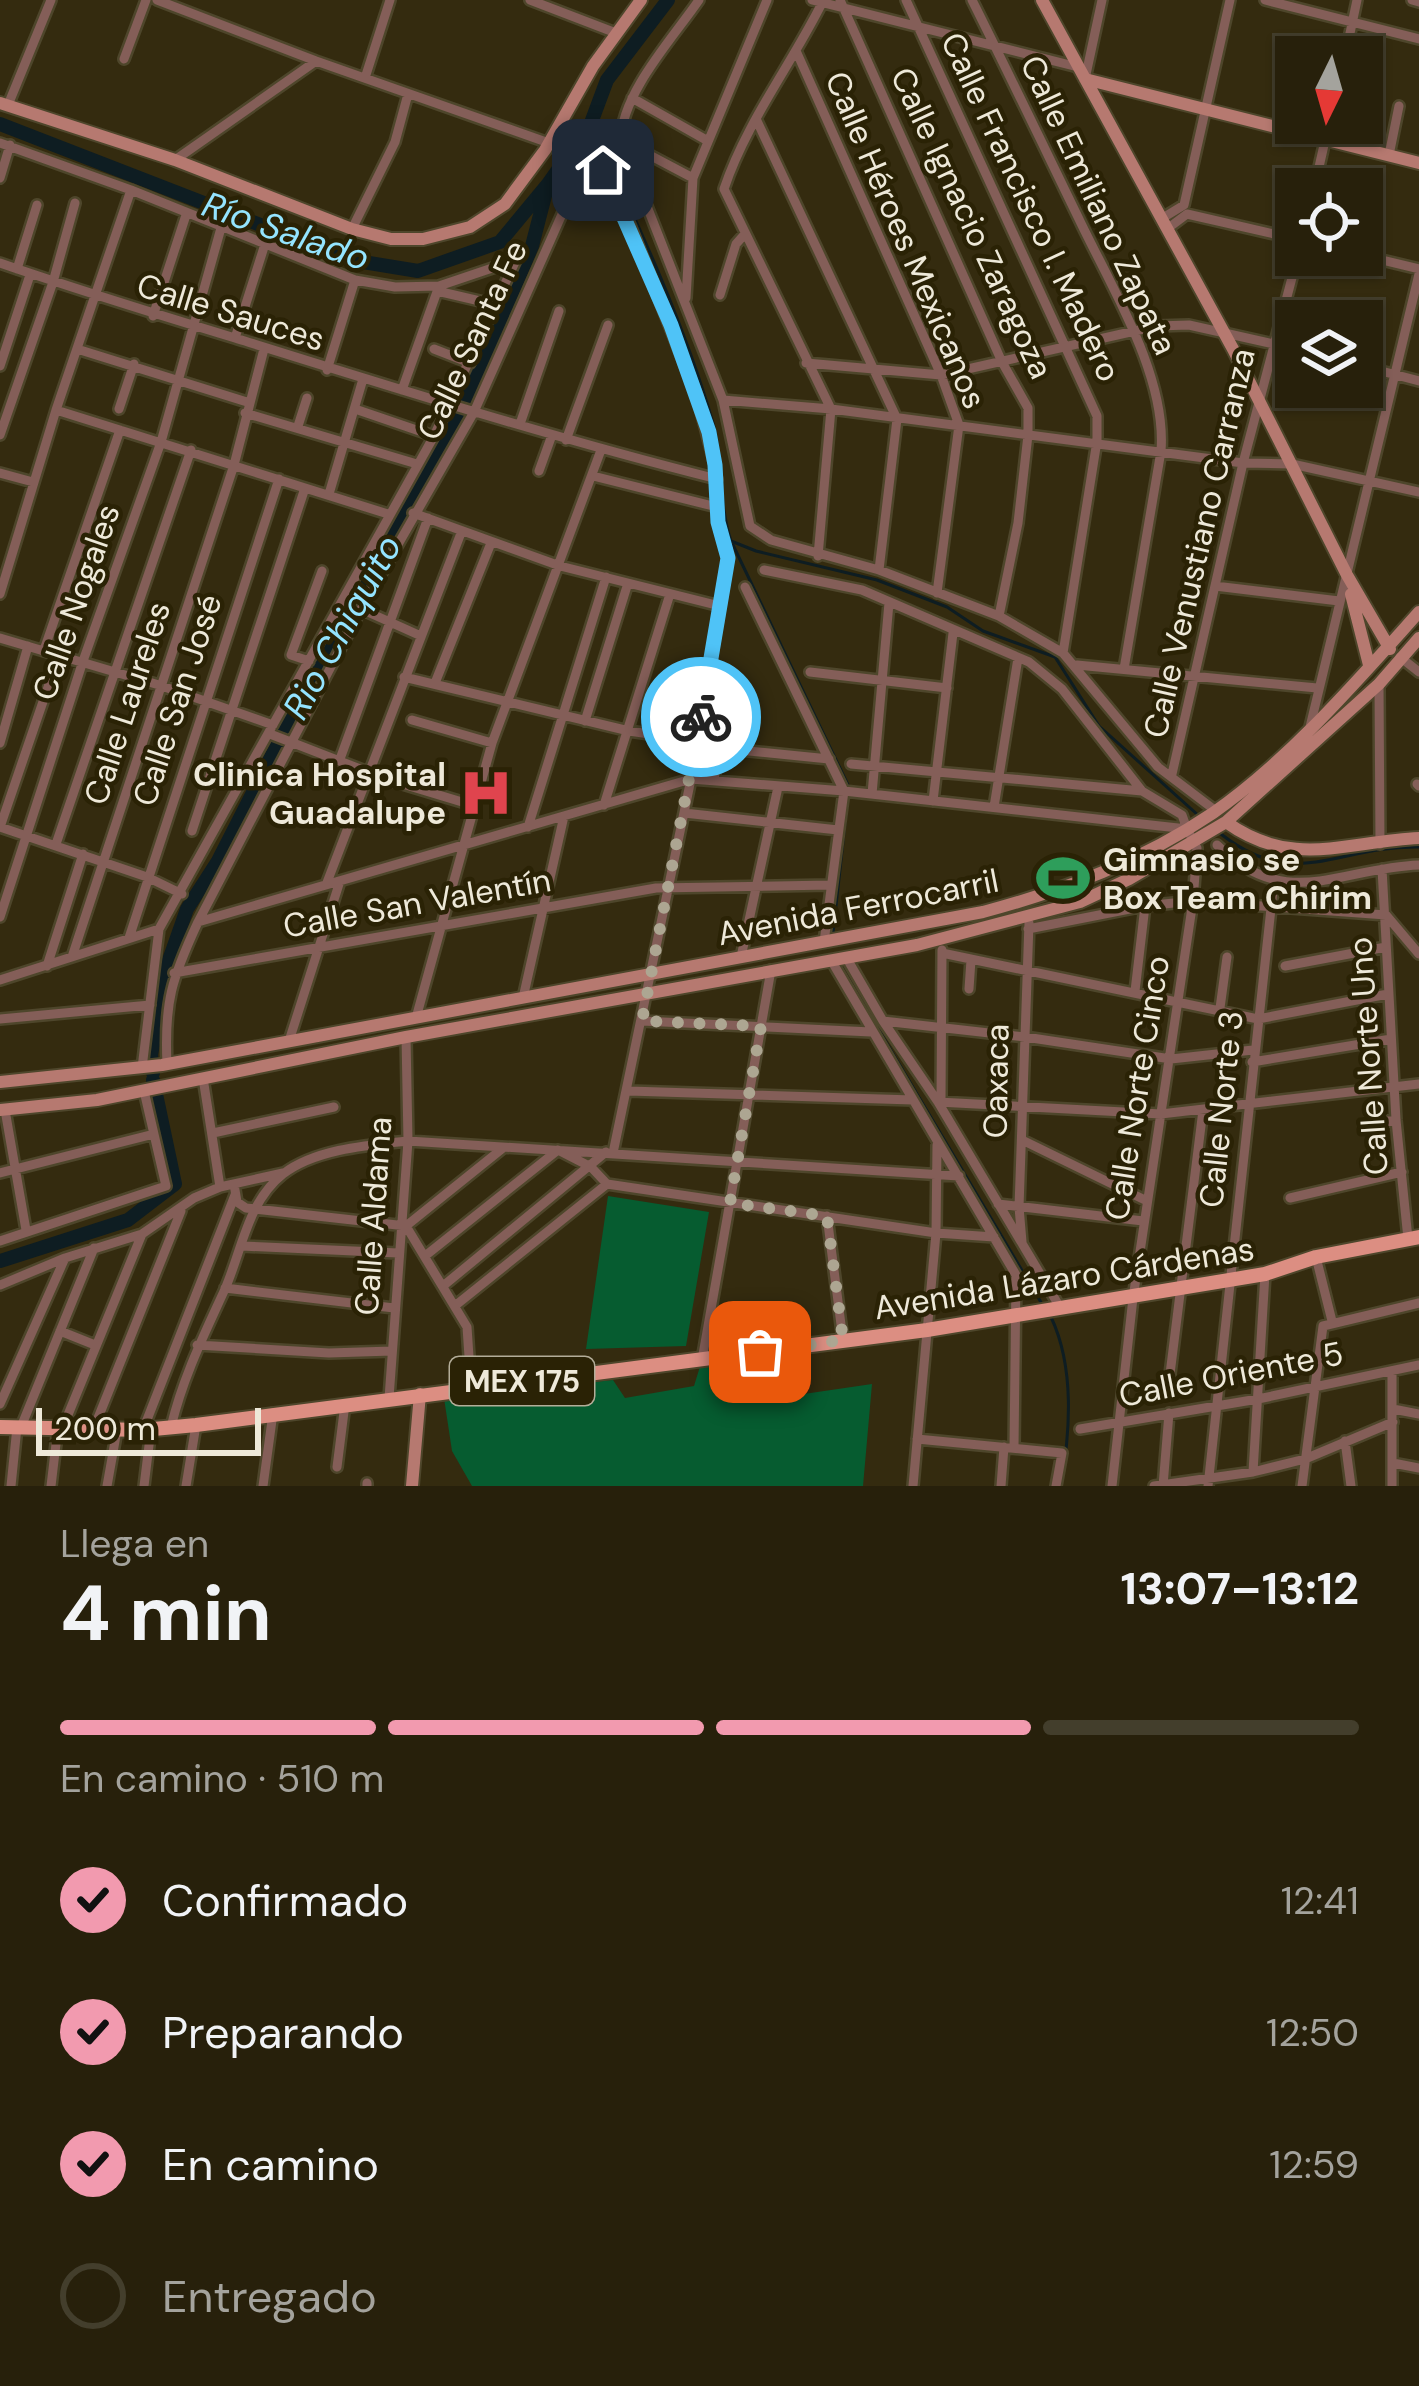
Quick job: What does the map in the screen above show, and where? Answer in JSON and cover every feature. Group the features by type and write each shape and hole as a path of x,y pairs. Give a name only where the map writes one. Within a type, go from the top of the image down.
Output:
{"main road":[{"path":"4,104 175,160 352,229 409,240 470,226 505,204 641,0"},
{"path":"1042,0 1224,332 1347,575 1388,646 1400,658"},
{"path":"1082,73 1275,127"},
{"path":"1345,144 1419,163"},
{"path":"1347,575 1369,665"},
{"name":"Avenida Ferrocarril","path":"0,1082 155,1066 983,912 1061,891 1202,819 1310,727 1419,611"},
{"name":"Avenida Ferrocarril","path":"3,1110 152,1089 771,969 942,946 1029,923 1214,834 1379,684 1419,638"},
{"path":"1214,834 1323,851 1419,838"},
{"path":"250,1048 255,1068"},
{"name":"Avenida Lázaro Cárdenas","path":"0,1427 147,1430 196,1425 928,1330 1265,1274 1316,1257 1413,1238"},
{"path":"412,1486 420,1394"}],"street":[{"path":"4,104 51,0"},
{"path":"124,59 146,0"},
{"path":"157,0 549,142"},
{"path":"364,78 390,0"},
{"path":"530,0 616,33"},
{"path":"699,0 632,98 621,119 621,140 723,400 750,526 771,540 879,570 999,616 1063,653 1119,724 1158,767 1172,775 1238,865 1274,881 1308,883 1419,865"},
{"path":"686,302 693,178 767,0"},
{"name":"Calle Francisco I. Madero","path":"906,0 1097,416 1063,653"},
{"name":"Calle Emiliano Zapata","path":"973,0 1133,332 1159,404 1161,451 1124,669"},
{"path":"818,556 831,409 724,189 735,154 797,53 817,1 841,3 1082,73 1102,0"},
{"path":"1164,224 1184,205 1230,0"},
{"path":"1265,0 1419,39"},
{"path":"1351,36 1357,0"},
{"name":"Calle Ignacio Zaragoza","path":"841,3 1001,362 1028,408 1018,523 999,616"},
{"name":"Calle Héroes Mexicanos","path":"797,53 959,425 937,592"},
{"path":"175,160 316,61"},
{"path":"352,229 394,142 408,94"},
{"path":"632,98 708,141"},
{"path":"1389,155 1399,106"},
{"path":"757,121 897,419 879,570"},
{"path":"621,140 693,178"},
{"path":"0,178 5,144 355,280 438,288 497,304"},
{"name":"Calle Santa Fe","path":"155,1066 175,973 279,736 361,609 471,410 566,203 585,165 594,160 630,225 671,325 709,432 717,479"},
{"path":"0,594 131,190"},
{"path":"0,435 75,203"},
{"path":"17,269 37,205"},
{"path":"1164,224 1187,214 1275,234"},
{"path":"154,316 186,215"},
{"name":"Calle Nogales","path":"0,917 161,442 221,228"},
{"path":"720,296 736,244 744,235"},
{"path":"235,338 265,244"},
{"path":"155,1066 150,1005 159,929 279,736 309,661 452,405 516,260 438,288"},
{"path":"1310,727 1419,272 1383,261"},
{"name":"Calle Sauces","path":"0,263 95,298 327,370 717,479"},
{"path":"0,365 30,275"},
{"path":"327,370 355,280"},
{"path":"402,390 438,288"},
{"path":"520,424 560,311"},
{"path":"566,440 608,325"},
{"path":"806,363 941,376 1157,326 1189,326 1275,344"},
{"name":"Calle Venustiano Carranza","path":"1172,775 1275,344"},
{"name":"Calle Laureles","path":"72,957 234,465 264,349"},
{"path":"77,350 180,379 246,408 416,464"},
{"path":"434,350 470,364"},
{"path":"118,410 134,364"},
{"path":"1383,371 1419,381"},
{"path":"328,494 363,380"},
{"path":"298,426 307,398"},
{"path":"723,400 1096,441 1243,463 1292,464 1419,492"},
{"path":"355,409 434,436"},
{"path":"56,410 388,514"},
{"path":"44,650 120,430"},
{"path":"539,472 552,435"},
{"path":"56,844 191,450"},
{"path":"416,1018 492,743 602,450"},
{"path":"0,472 33,482"},
{"path":"593,476 717,507"},
{"name":"Calle San José","path":"129,938 278,479"},
{"path":"443,1286 610,1152 628,1091 691,779 728,558 717,507 717,479"},
{"path":"192,831 305,488"},
{"path":"413,513 560,566 720,607"},
{"path":"340,759 428,518"},
{"path":"326,885 460,533"},
{"path":"435,683 491,543"},
{"path":"764,570 862,590 1043,671 1142,790 1182,815 1202,819"},
{"path":"309,661 292,655 322,571"},
{"path":"528,826 606,577"},
{"path":"585,721 628,583"},
{"path":"1215,586 1339,601"},
{"path":"746,587 848,792 830,886 831,941"},
{"path":"604,805 670,594"},
{"path":"872,794 889,603"},
{"path":"361,609 421,636"},
{"path":"933,800 953,633"},
{"path":"0,638 204,701 368,772"},
{"path":"0,743 28,646"},
{"path":"0,846 59,655"},
{"path":"994,807 1018,658"},
{"path":"1400,658 1419,673"},
{"path":"1077,665 1317,688"},
{"path":"810,672 947,688"},
{"path":"404,676 628,731 697,741"},
{"path":"714,780 728,683"},
{"path":"1379,684 1380,844"},
{"path":"412,720 492,743"},
{"path":"719,748 829,759"},
{"path":"851,764 1142,790"},
{"path":"386,779 472,805"},
{"path":"198,922 691,779 994,807 1202,819"},
{"path":"741,957 778,787"},
{"path":"684,813 838,830"},
{"path":"523,999 564,816"},
{"path":"3,828 147,877 182,894"},
{"name":"Calle Norte Cinco","path":"1112,1486 1143,1221 1193,901 1214,834"},
{"path":"47,966 83,854"},
{"name":"Calle Norte Uno","path":"1382,869 1396,1120 1413,1238"},
{"path":"289,1041 340,881"},
{"name":"Calle Norte 3","path":"1209,1481 1274,881"},
{"name":"Calle San Valentín","path":"175,973 668,887 830,886"},
{"path":"1029,923 1193,901 1386,915 1417,946"},
{"path":"1135,991 1145,906"},
{"name":"Oaxaca","path":"1022,1244 1019,1207 1029,923"},
{"path":"0,980 159,929"},
{"path":"940,1102 942,946 971,960 1258,1018 1388,994"},
{"path":"1285,966 1387,947"},
{"path":"1220,1008 1227,957"},
{"path":"839,958 940,1102 1022,1244 1052,1310"},
{"path":"839,958 871,1033 1016,1275 1009,1448 1001,1486"},
{"path":"969,989 971,960"},
{"path":"702,1360 771,969"},
{"path":"0,1019 150,1005"},
{"path":"642,1021 871,1033"},
{"path":"883,1021 1025,1036 1171,1059 1253,1050"},
{"name":"Calle Aldama","path":"389,1398 408,1141 406,1037"},
{"path":"1252,1062 1391,1039"},
{"path":"203,1078 220,1187"},
{"path":"940,1102 1161,1114 1419,1084"},
{"path":"0,1241 166,1186 154,1134 152,1089"},
{"path":"628,1091 913,1100"},
{"path":"213,1133 334,1107"},
{"path":"3,1110 26,1230"},
{"path":"1170,1374 1203,1111"},
{"path":"1363,1124 1396,1120"},
{"path":"0,1173 154,1134"},
{"path":"1022,1140 1147,1201"},
{"path":"0,1285 94,1247 142,1234 220,1187 235,1190 344,1147 408,1141 959,1176"},
{"path":"913,1486 936,1234 937,1143"},
{"path":"235,1190 241,1206 254,1210 402,1224 503,1148"},
{"path":"558,1150 591,1167 607,1184 936,1234 994,1237"},
{"path":"424,1256 558,1150"},
{"path":"1290,1198 1402,1172"},
{"path":"171,1427 180,1387 254,1210 283,1173"},
{"path":"456,1305 607,1184"},
{"path":"144,1486 147,1430 235,1190"},
{"path":"998,1204 1143,1221"},
{"path":"94,1428 181,1210"},
{"path":"226,1215 248,1224"},
{"path":"827,1216 843,1340"},
{"path":"402,1224 456,1305 470,1342 471,1387"},
{"path":"51,1486 60,1427 142,1234"},
{"path":"242,1246 398,1252"},
{"path":"11,1486 19,1427 94,1247"},
{"path":"1302,1486 1312,1385 1327,1324 1316,1257"},
{"path":"0,1404 65,1258"},
{"path":"1253,1472 1265,1274"},
{"path":"225,1288 394,1308"},
{"path":"1327,1324 1419,1304"},
{"path":"60,1331 95,1345"},
{"path":"197,1345 329,1353 392,1351"},
{"name":"Calle Oriente 5","path":"1080,1429 1419,1365"},
{"path":"1392,1371 1392,1486"},
{"path":"337,1467 345,1404"},
{"path":"263,1486 273,1413"},
{"path":"1169,1413 1160,1485 1209,1481 1304,1459 1393,1416 1419,1414"},
{"path":"186,1486 196,1425"},
{"path":"107,1486 117,1430"},
{"path":"917,1439 1062,1453 1057,1486"},
{"path":"1346,1442 1351,1486"},
{"path":"1393,1463 1419,1468"}],"green space":[{"path":"608,1196 709,1212 686,1346 586,1349"},
{"path":"740,1355 790,1396 872,1384 863,1486 472,1486 452,1451 444,1398 613,1380 625,1398 694,1386 702,1360"}],"waterway":[{"name":"Río Salado","path":"0,124 351,260 418,271 500,242 591,123 607,80 668,0"},
{"path":"591,123 658,270 701,384 716,437 731,541 877,580 947,607 983,631 1055,657 1099,726 1199,816"},
{"name":"Rio Chiquito","path":"153,1073 151,1055 168,963 187,909 218,861 314,673 461,412 532,246 548,184"},
{"path":"733,545 849,787 833,933"},
{"path":"1216,830 1269,860 1293,863 1419,847"},
{"path":"838,953 842,968 1042,1304"},
{"name":"Rio Chiquito","path":"0,1261 128,1220 175,1184 153,1080"},
{"path":"1051,1317 1067,1379 1067,1444 1061,1486"}],"way so far":[{"path":"701,717 642,1021 761,1026 730,1203 827,1216 843,1340 760,1352"}],"place":[{"name":"Clinica Hospital Guadalupe","path":"486,793"},
{"name":"Gimnasio se Box Team Chirim","path":"1063,878"}],"route":[{"path":"603,170 671,325 709,432 715,465 718,522 728,558 701,717"}]}
